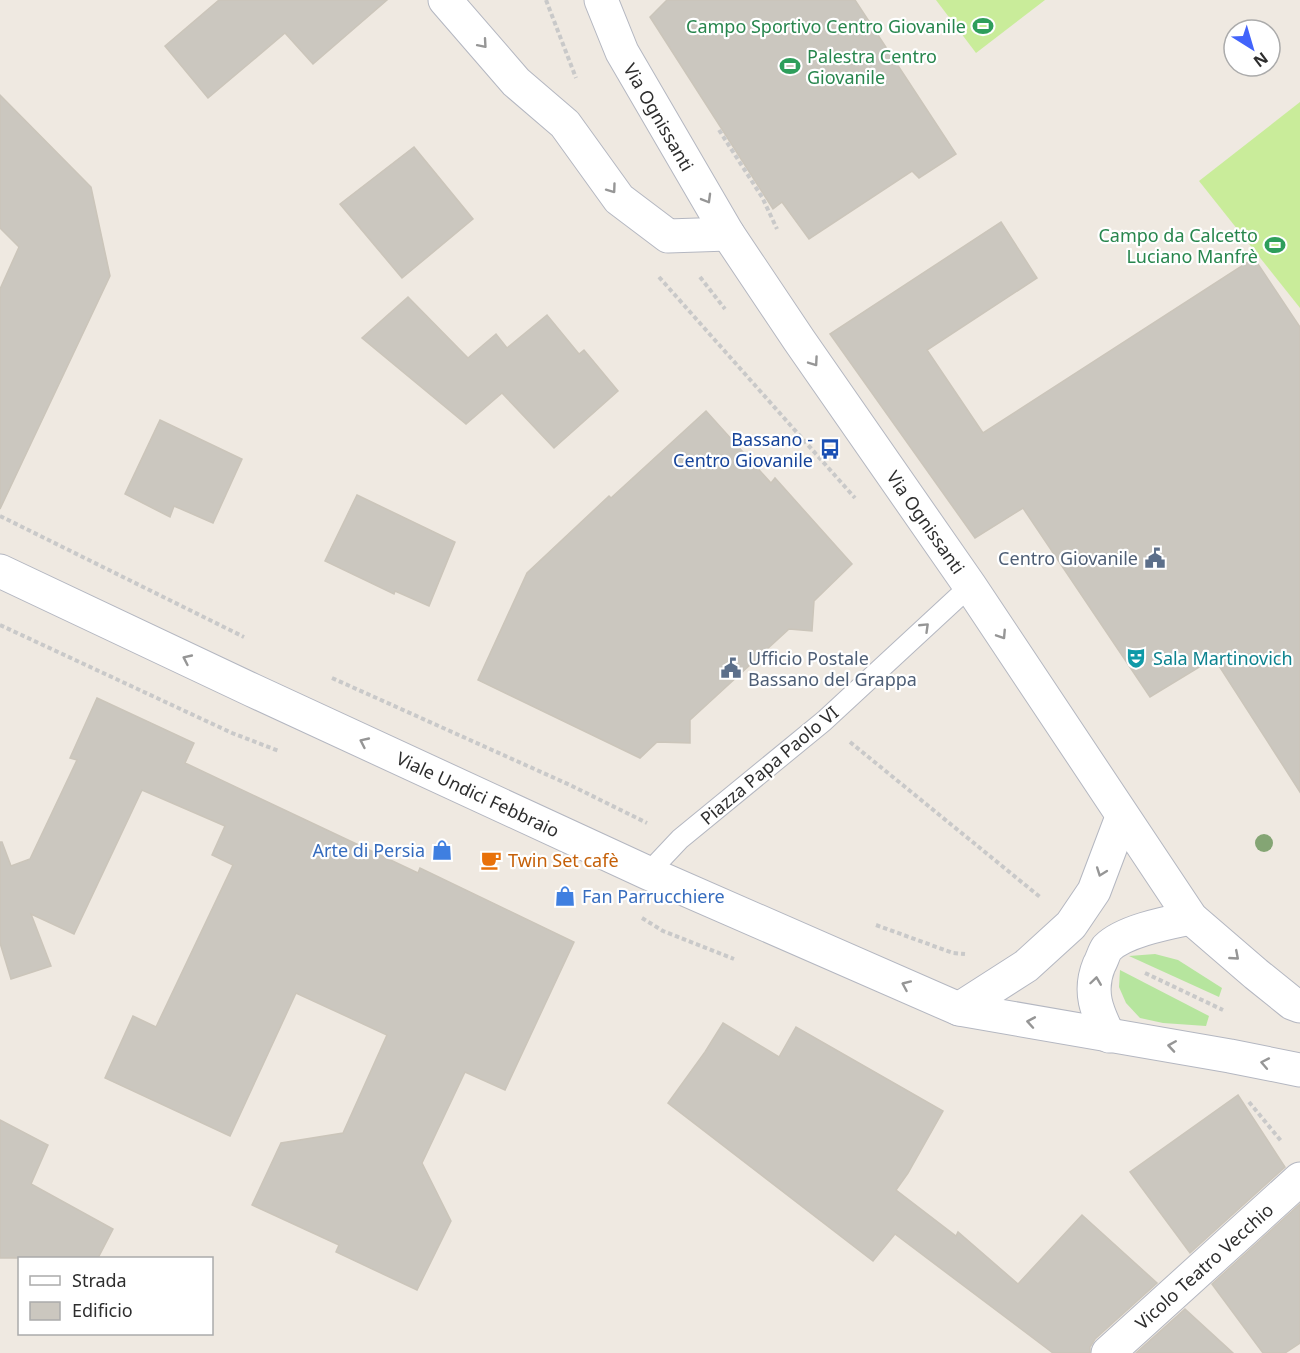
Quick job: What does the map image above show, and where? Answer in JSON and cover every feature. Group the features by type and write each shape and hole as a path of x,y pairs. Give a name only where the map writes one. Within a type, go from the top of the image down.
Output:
{"street":[{"path":"445,0 516,82 565,124 620,199 668,236 728,234"},
{"name":"Via Ognissanti","path":"601,0 622,52 728,234 970,586 1191,918 1256,974 1292,1003 1300,1006"},
{"name":"Viale Undici Febbraio","path":"0,571 648,873 959,1009 1300,1070"},
{"path":"959,1009 1026,966 1071,924 1094,891 1122,817"},
{"path":"1109,1036 1099,1016 1095,1001 1094,978 1106,949 1121,938 1191,918"},
{"name":"Vicolo Teatro Vecchio","path":"1108,1353 1300,1179"}],"lane":[{"name":"Piazza Papa Paolo VI","path":"648,873 680,839 824,721 970,586"}],"path":[{"path":"651,268 863,506"},
{"path":"0,516 254,642"},
{"path":"330,677 570,785 680,839"},
{"path":"824,721 1044,902"},
{"path":"867,921 953,953 976,955"},
{"path":"1135,968 1224,1010"},
{"path":"1230,1056 1225,1085 1236,1086 1286,1146"}],"green space":[{"name":"Campo Sportivo Centro Giovanile","path":"936,0 1045,0 976,53"},
{"name":"Campo da Calcetto Luciano Manfrè","path":"1300,102 1300,308 1199,181"},
{"path":"1155,954 1178,960 1222,988 1219,997 1129,956"},
{"path":"1120,970 1209,1016 1206,1026 1163,1023 1140,1018 1126,1003 1119,987"}],"building":[{"path":"219,0 387,0 313,64 285,33 208,98 165,46"},
{"name":"Palestra Centro Giovanile","path":"667,0 855,0 956,154 919,178 912,171 809,239 782,202 773,209 650,17"},
{"path":"0,95 91,187 110,276 0,509 0,289 19,247 0,228"},
{"path":"414,147 473,219 402,278 340,204"},
{"path":"1001,222 1037,278 927,350 983,433 1254,258 1300,327 1300,792 1214,658 1150,697 1023,508 975,538 830,334"},
{"path":"408,297 468,358 496,334 507,348 547,315 579,354 584,350 618,391 554,448 502,393 466,424 362,338"},
{"path":"706,411 771,483 775,478 852,564 814,601 812,631 789,629 690,720 690,743 657,742 640,758 478,680 527,573 609,496 611,498"},
{"path":"160,420 242,459 213,523 174,506 170,517 125,494"},
{"path":"357,495 455,542 429,606 395,591 394,594 325,561"},
{"path":"97,698 194,743 185,763 418,873 420,868 574,942 505,1090 465,1072 422,1163 451,1221 417,1290 336,1252 339,1245 252,1205 281,1143 343,1133 387,1035 296,993 230,1136 105,1078 133,1016 156,1027 233,865 212,855 225,826 142,790 74,934 31,914 51,966 11,979 0,943 0,842 2,842 11,866 30,859 77,760 70,758"},
{"path":"723,1023 779,1057 796,1027 943,1111 896,1190 956,1236 958,1232 1018,1284 1082,1215 1157,1283 1095,1339 1090,1347 1090,1353 1053,1353 895,1234 873,1261 668,1103"},
{"path":"1238,1095 1285,1167 1190,1253 1130,1172"},
{"path":"0,1120 48,1145 31,1184 113,1229 99,1257 0,1258"},
{"path":"1300,1204 1300,1343 1285,1353 1263,1353 1212,1284"},
{"path":"1185,1309 1233,1353 1136,1353"}],"place":[{"name":"Campo Sportivo Centro Giovanile","path":"983,26"},
{"name":"Palestra Centro Giovanile","path":"790,66"},
{"name":"Campo da Calcetto Luciano Manfrè","path":"1275,245"},
{"name":"Bassano - Centro Giovanile","path":"830,449"},
{"name":"Centro Giovanile","path":"1155,558"},
{"name":"Sala Martinovich","path":"1136,658"},
{"name":"Ufficio Postale Bassano del Grappa","path":"731,668"},
{"name":"Arte di Persia","path":"442,850"},
{"name":"Twin Set cafè","path":"491,860"},
{"name":"Fan Parrucchiere","path":"565,896"}]}
